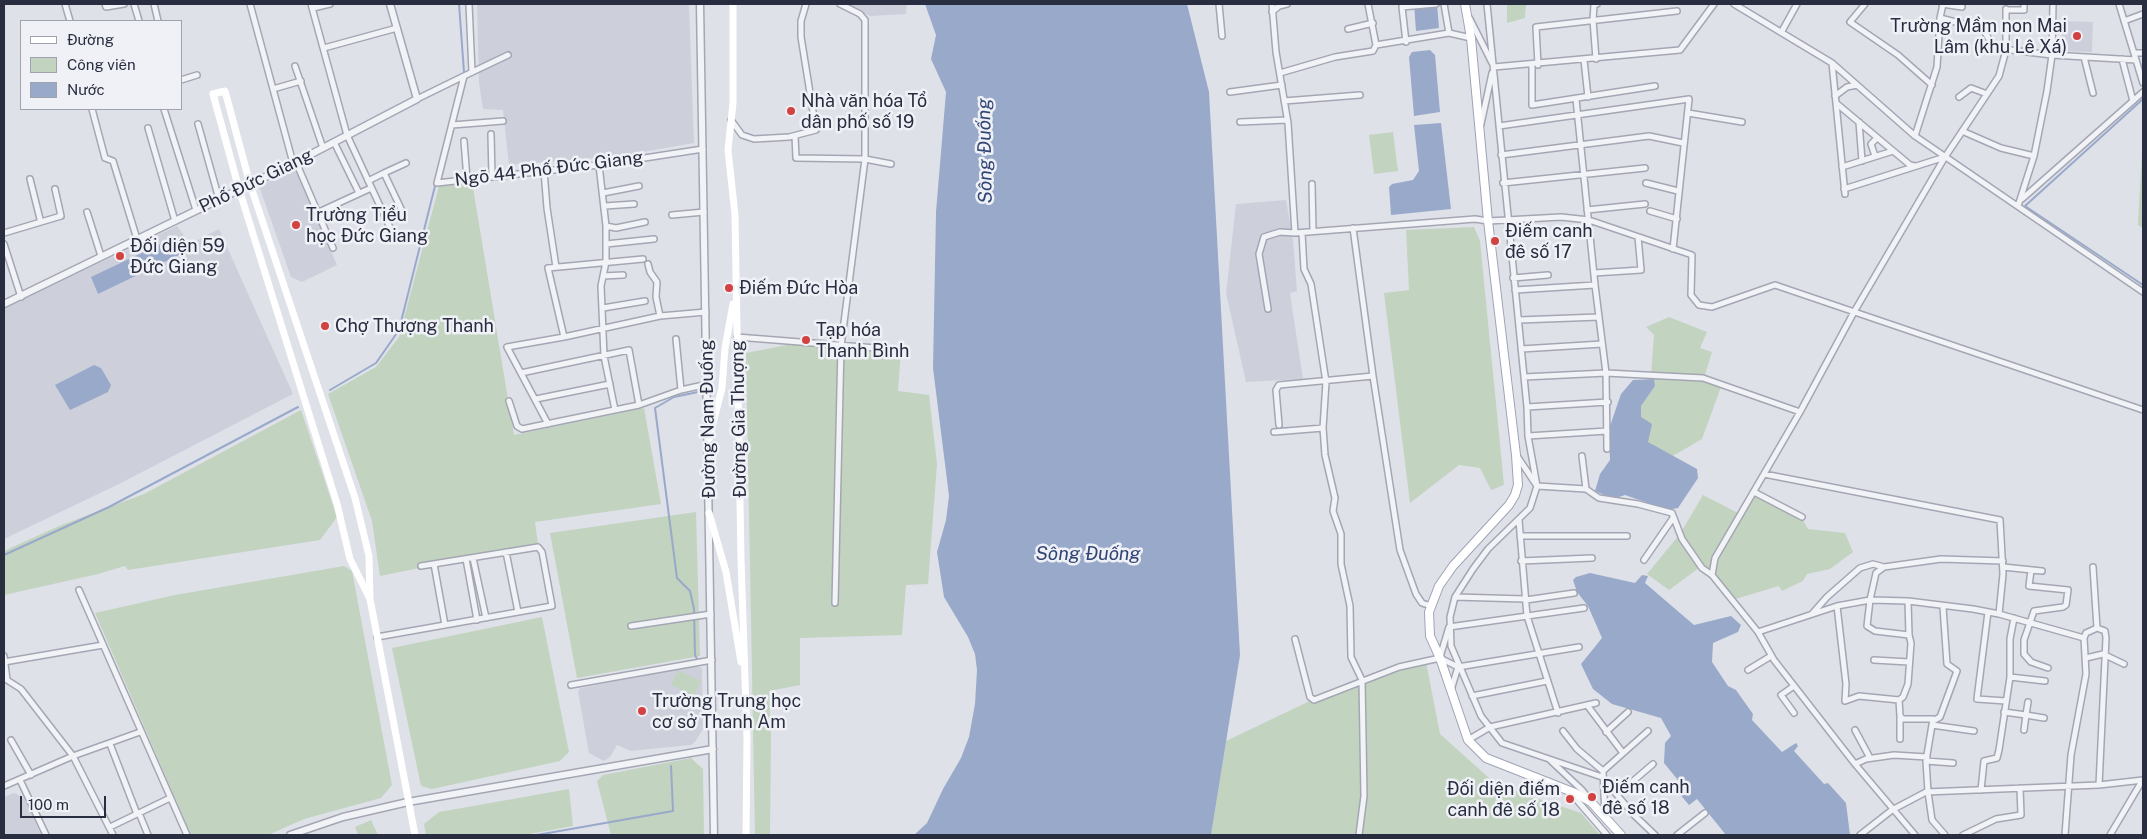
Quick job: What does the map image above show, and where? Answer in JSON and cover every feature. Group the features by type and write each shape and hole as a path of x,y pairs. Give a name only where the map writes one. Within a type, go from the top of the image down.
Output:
{"main road":[{"name":"Đường Gia Thượng","path":"733,4 731,120 728,150 734,210 741,559 746,696 746,835"},
{"path":"1465,4 1471,38 1488,221 1518,486 1514,498 1446,575 1431,606 1430,636 1440,658 1468,740 1486,758 1567,789 1591,802 1621,835"},
{"path":"370,599 350,559 337,504 239,189 214,94 225,91 250,184 354,498 369,556 370,599 415,835"},
{"path":"709,439 722,388 725,348 736,289"},
{"path":"709,513 728,580 746,696"}],"street":[{"path":"65,4 70,20"},
{"path":"105,4 106,7 124,4"},
{"path":"134,4 139,20"},
{"path":"154,4 158,20"},
{"path":"250,4 294,162 319,212 332,248"},
{"path":"330,4 312,6 347,135 393,234"},
{"path":"390,4 417,100 508,55"},
{"path":"469,4 472,72"},
{"name":"Đường Nam Đuống","path":"700,4 709,439 714,835"},
{"path":"731,120 746,138 759,139 795,136 816,130 801,37 806,4"},
{"path":"835,603 841,346 865,159 865,23 863,16 840,4"},
{"path":"1219,4 1222,36"},
{"path":"1272,4 1276,52 1287,120 1295,233"},
{"path":"1272,12 1279,6 1286,4"},
{"path":"1280,73 1336,57 1373,51 1376,46 1368,4"},
{"path":"1406,42 1401,5 1436,4"},
{"path":"1444,4 1449,34"},
{"path":"1440,658 1455,597 1465,580 1488,550 1530,508 1537,486 1528,436 1519,320 1503,183 1487,4"},
{"path":"1596,58 1593,20 1594,5 1597,4"},
{"path":"1494,68 1680,50 1714,4"},
{"path":"1734,4 1782,31 1832,63 1915,136 2019,203 2143,292"},
{"path":"1782,31 1797,4"},
{"path":"1865,4 1850,22 1898,56 1932,85"},
{"path":"1915,136 1937,68 1942,4 1962,7"},
{"path":"1712,575 1715,558 1800,412 1854,312 1945,157 1999,76 2006,50 2006,10 2024,10 2024,4"},
{"path":"2019,203 2034,156 2048,91 2052,54 2053,4"},
{"path":"2119,4 2143,83"},
{"path":"1656,86 1532,105 1536,26 1678,11"},
{"path":"1467,14 1494,68 1480,131"},
{"path":"2124,21 2143,14"},
{"path":"1940,18 1983,29 1994,48 2136,60"},
{"path":"1348,28 1373,23"},
{"path":"324,48 397,28"},
{"path":"1376,46 1449,34 1471,38"},
{"path":"2134,53 2143,53"},
{"path":"2084,56 2093,92"},
{"path":"2122,59 2133,101"},
{"path":"1584,60 1588,97"},
{"path":"1832,63 1845,191 1945,157"},
{"path":"295,66 323,148"},
{"path":"182,80 197,75"},
{"name":"Ngõ 44 Phố Đức Giang","path":"464,76 437,183 599,165 703,149"},
{"path":"273,89 301,81"},
{"path":"1230,92 1282,85"},
{"path":"1835,96 1847,87 1857,85"},
{"path":"1959,97 1971,88 1987,94"},
{"path":"2019,203 2143,92"},
{"path":"1284,101 1360,95"},
{"path":"1576,99 1606,373 1608,402 1607,449"},
{"path":"1499,126 1688,99 1690,102 1683,143 1673,249"},
{"name":"Phố Đức Giang","path":"4,304 417,100"},
{"path":"1836,103 1910,165 1916,166"},
{"path":"92,110 105,158 113,161 137,239"},
{"path":"164,110 196,210"},
{"path":"1688,112 1742,122"},
{"path":"1240,122 1287,120"},
{"path":"452,125 503,121"},
{"path":"1859,122 1862,161"},
{"path":"198,124 219,199"},
{"path":"148,128 176,220"},
{"path":"1962,131 2001,148 2034,156"},
{"path":"491,134 492,177"},
{"path":"795,136 796,158 865,159 890,164"},
{"path":"1501,155 1649,136 1683,143"},
{"path":"1871,144 1877,138"},
{"path":"464,140 467,180"},
{"path":"334,142 359,192"},
{"path":"1860,143 1871,144"},
{"path":"1871,144 1876,156"},
{"path":"1842,167 1893,151"},
{"path":"368,181 406,163"},
{"path":"599,165 606,226 606,262 601,286 604,356 615,410"},
{"path":"1503,183 1644,168"},
{"path":"544,171 546,208 556,267"},
{"path":"384,174 404,215"},
{"path":"30,179 40,219"},
{"path":"1646,183 1678,191"},
{"path":"1312,184 1314,231"},
{"path":"603,193 639,186"},
{"path":"319,212 359,192 372,188"},
{"path":"4,233 61,216 55,189"},
{"path":"605,206 634,204"},
{"path":"1587,210 1645,204"},
{"path":"1650,211 1677,219"},
{"path":"86,212 102,256"},
{"path":"672,214 704,212"},
{"path":"1268,309 1259,254 1264,237 1280,232 1302,233 1475,219 1488,221 1561,217 1589,220 1692,255 1691,295 1699,305 1712,307 1775,286 2143,410"},
{"path":"606,226 616,228 646,222"},
{"path":"1353,228 1373,376 1400,550 1416,594 1422,603 1431,606"},
{"path":"1302,233 1304,268 1311,284 1326,382 1323,428 1325,455 1335,498 1333,511 1341,534 1341,564 1350,606 1351,657 1362,680 1364,796 1359,835"},
{"path":"1594,273 1641,270 1638,237"},
{"path":"606,244 654,239"},
{"path":"4,244 21,297"},
{"path":"564,337 548,268 643,259"},
{"path":"648,264 650,272 657,282 656,297 660,316"},
{"path":"603,276 623,275"},
{"path":"1513,278 1548,275"},
{"path":"1515,290 1595,285"},
{"path":"603,308 646,301"},
{"path":"548,424 507,347 564,337 660,316 706,312"},
{"path":"1519,320 1599,317"},
{"path":"737,337 900,350"},
{"path":"676,339 681,390"},
{"path":"1521,349 1602,344"},
{"path":"521,373 630,350 639,405"},
{"path":"1524,377 1606,373 1704,378 1800,412"},
{"path":"1279,425 1276,390 1279,385 1373,376"},
{"path":"536,399 610,384"},
{"path":"509,401 520,429 639,405 681,390 708,384"},
{"path":"1527,407 1608,402"},
{"path":"1274,432 1323,428"},
{"path":"1528,436 1607,431"},
{"path":"1516,455 1537,486"},
{"path":"1582,456 1586,488"},
{"path":"1764,474 2000,520 2003,564 1999,614"},
{"path":"1537,486 1586,488 1600,498 1638,504 1672,513 1682,539 1702,568 1712,575 1758,632 1771,656 1794,686 1892,810 1915,835"},
{"path":"1754,492 1802,516"},
{"path":"1644,560 1673,518"},
{"path":"1519,520 1527,616 1558,713"},
{"path":"1520,536 1627,536"},
{"path":"378,637 552,606 542,552 536,547 421,566"},
{"path":"506,552 518,612"},
{"path":"473,558 486,618"},
{"path":"1521,561 1592,558"},
{"path":"466,559 477,620"},
{"path":"1812,614 1827,597 1860,568 1873,564 1884,567 1941,559 2003,564 2042,571"},
{"path":"434,564 446,625"},
{"path":"1884,567 1876,573 1867,626 1875,631 1909,635"},
{"path":"2093,567 2097,628"},
{"path":"2031,570 2029,586 2068,590 2068,600 2063,607 2042,608 2034,611 2024,640 2024,654 2031,662 2048,668"},
{"path":"79,590 187,835"},
{"path":"1455,597 1525,599 1574,593"},
{"path":"1758,632 1837,606 1870,600 1908,601 1988,612 2084,638"},
{"path":"1837,606 1846,677 1844,701 1860,696 1899,700 1903,698 1907,688 1909,662 1908,601"},
{"path":"1933,723 1940,717 1957,670 1947,664 1943,607"},
{"path":"1449,627 1584,608"},
{"path":"1988,612 1977,699 2006,702"},
{"path":"631,626 711,614"},
{"path":"1981,790 1984,761 1997,758 2010,677 2010,639 2014,618"},
{"path":"1449,627 1451,646 1458,667 1481,716 1502,743 1602,774"},
{"path":"2065,835 2071,755 2083,692 2086,658 2084,638 2086,633 2097,628 2105,630 2106,654 2099,785"},
{"path":"1295,639 1312,700 1399,667 1440,658 1458,667 1579,647"},
{"path":"103,644 4,659 5,680 21,689 73,756 113,835"},
{"path":"2086,658 2106,654 2124,664"},
{"path":"1748,670 1771,656"},
{"path":"571,685 712,660"},
{"path":"1874,660 1909,662"},
{"path":"1451,692 1458,667"},
{"path":"2010,677 2045,681"},
{"path":"1472,696 1547,682"},
{"path":"1794,686 1781,695 1794,712"},
{"path":"1899,700 1900,739"},
{"path":"2024,730 2028,702"},
{"path":"1468,740 1490,728 1596,703"},
{"path":"1587,705 1623,753"},
{"path":"1606,732 1628,712"},
{"path":"2004,712 2044,718"},
{"path":"1900,718 1932,718 1933,723 1927,759 1928,792 1932,820 1945,835"},
{"path":"1933,723 1974,731"},
{"path":"1855,730 1870,758"},
{"path":"1564,731 1577,749 1602,774 1634,815 1655,835"},
{"path":"1605,818 1602,774 1648,731"},
{"path":"4,786 73,756 140,732"},
{"path":"11,740 31,775"},
{"path":"110,744 148,835"},
{"path":"290,835 342,817 408,802 713,749"},
{"path":"1855,764 1870,758 1894,755 1954,763"},
{"path":"1548,758 1582,790 1591,802"},
{"path":"1618,794 1653,764"},
{"path":"20,780 46,835"},
{"path":"1860,835 1892,810 1928,792 2099,785 2143,780"},
{"path":"2110,835 2143,780"},
{"path":"1962,835 1996,819 2022,814 2020,788"},
{"path":"1567,789 1608,835"},
{"path":"110,827 170,798"},
{"path":"1677,835 1705,813"}],"shaded area":[{"path":"477,4 689,4 694,143 619,156 509,165 503,110 483,109 479,83"},
{"path":"844,4 907,4 906,14 870,16"},
{"name":"Trường Mầm non Mai Lâm (khu Lê Xá)","path":"2062,21 2093,22 2092,52 2061,51"},
{"name":"Trường Tiểu học Đức Giang","path":"295,168 337,265 302,282 291,277 259,186"},
{"path":"1286,200 1293,240 1297,291 1290,293 1303,379 1246,382 1226,293 1236,204"},
{"path":"177,226 190,244 219,229 293,394 119,484 4,539 4,308"},
{"name":"Trường Trung học cơ sở Thanh Am","path":"696,666 702,668 703,729 695,742 691,745 631,751 617,745 610,757 604,761 589,753 578,692 580,688"},
{"path":"14,793 24,798 41,835 4,835 4,797"}],"green space":[{"path":"1507,4 1526,4 1525,18 1507,23"},
{"path":"1393,132 1398,171 1374,174 1369,135"},
{"path":"2143,132 2143,228 2138,225"},
{"path":"472,182 514,435 644,408 661,504 535,522 538,544 380,576 372,521 328,394 376,367 399,337 439,186"},
{"path":"1474,227 1480,241 1504,485 1491,490 1480,468 1459,465 1410,503 1384,293 1409,290 1406,230"},
{"path":"1669,317 1707,332 1700,348 1712,352 1704,378 1722,384 1702,439 1671,457 1648,442 1641,417 1641,406 1655,386 1651,375 1654,335 1646,327"},
{"path":"797,343 901,350 898,391 929,395 937,464 928,584 906,585 902,635 800,638 800,685 769,691 771,736 770,835 755,835 746,353"},
{"path":"301,410 337,517 320,540 128,570 125,566 4,595 4,551 59,526 144,494"},
{"path":"1754,492 1800,515 1808,529 1845,533 1853,552 1830,569 1807,574 1803,581 1782,591 1779,586 1732,600 1703,565 1669,590 1647,574 1680,534 1703,495 1740,514"},
{"path":"696,512 700,656 577,678 550,533"},
{"path":"344,566 352,571 392,785 381,798 304,819 268,835 191,835 95,613 175,595"},
{"path":"542,617 569,752 560,761 432,789 421,786 392,648"},
{"path":"1426,662 1440,734 1497,785 1581,813 1600,835 1211,835 1226,741 1312,700 1399,667"},
{"path":"678,670 701,681 694,696 671,685"},
{"path":"691,758 703,769 704,835 611,835 597,781 603,775"},
{"path":"569,789 573,826 524,835 426,835 424,824 439,812"},
{"path":"371,820 378,835 358,835 355,827"}],"water":[{"name":"Sông Đuống","path":"925,4 1187,4 1209,92 1240,655 1211,835 914,835 927,823 943,789 961,758 969,737 975,704 977,670 975,654 968,637 944,597 937,552 946,520 949,496 933,368 936,212 946,92 931,59 936,35"},
{"path":"1414,4 1437,4 1439,28 1416,31"},
{"path":"1430,50 1435,55 1440,112 1414,116 1409,57 1412,52"},
{"path":"1441,123 1451,209 1391,215 1389,187 1392,184 1413,180 1419,171 1414,125"},
{"path":"173,238 181,254 98,294 91,277"},
{"path":"94,365 101,368 111,385 108,392 70,410 55,385"},
{"path":"1654,379 1655,386 1641,406 1641,417 1652,424 1648,442 1697,469 1698,478 1678,508 1668,510 1625,495 1613,499 1595,491 1600,474 1610,460 1609,429 1621,394 1633,380"},
{"path":"1590,573 1635,583 1642,575 1648,576 1645,583 1694,625 1731,616 1741,625 1738,632 1713,643 1712,662 1728,686 1736,690 1753,714 1752,720 1782,752 1796,743 1798,746 1794,751 1824,784 1828,783 1846,803 1850,835 1726,835 1697,799 1689,805 1678,792 1682,785 1664,763 1665,743 1671,736 1661,718 1612,704 1593,689 1581,664 1602,638 1588,606 1577,592 1573,580 1576,577"}],"waterway":[{"path":"459,4 464,72"},
{"path":"2143,99 2025,206 2143,285"},
{"path":"330,390 376,363 399,330 435,186"},
{"path":"698,392 674,397 655,408 677,578 690,591 694,609 695,655 698,661"},
{"path":"4,555 109,507 298,407"},
{"path":"537,835 673,811 671,766"}],"place":[{"name":"Trường Mầm non Mai Lâm (khu Lê Xá)","path":"2077,36"},
{"name":"Nhà văn hóa Tổ dân phố số 19","path":"791,111"},
{"name":"Trường Tiểu học Đức Giang","path":"296,225"},
{"name":"Điếm canh đê số 17","path":"1495,241"},
{"name":"Đối diện 59 Đức Giang","path":"120,256"},
{"name":"Điếm Đức Hòa","path":"729,288"},
{"name":"Chợ Thượng Thanh","path":"325,326"},
{"name":"Tạp hóa Thanh Bình","path":"806,340"},
{"name":"Trường Trung học cơ sở Thanh Am","path":"642,711"},
{"name":"Điếm canh đê số 18","path":"1592,797"},
{"name":"Đối diện điếm canh đê số 18","path":"1570,799"}]}
